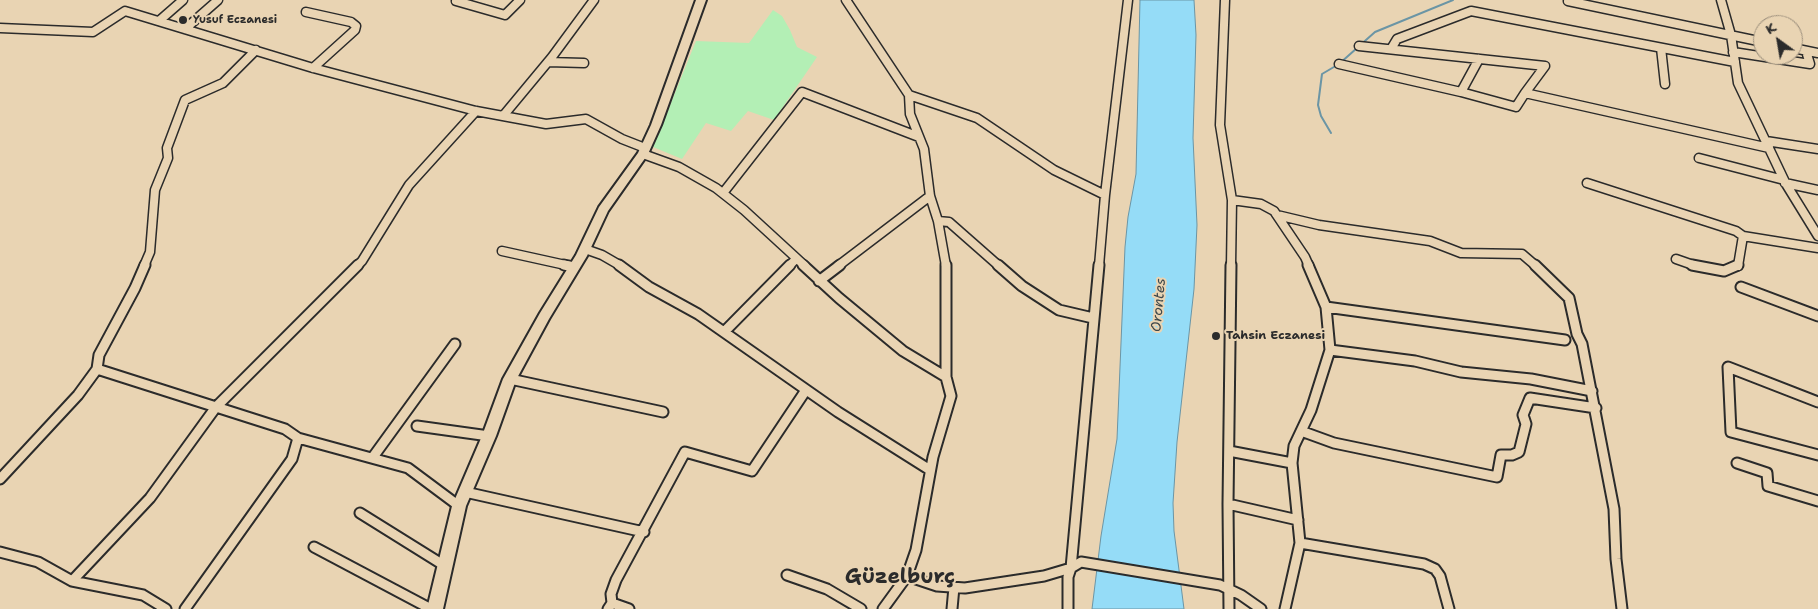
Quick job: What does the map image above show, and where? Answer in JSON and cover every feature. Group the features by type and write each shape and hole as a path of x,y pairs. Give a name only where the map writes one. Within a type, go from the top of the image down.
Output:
{"street":[{"path":"159,21 183,0"},
{"path":"185,29 218,0"},
{"path":"456,0 505,16 520,0"},
{"path":"503,116 548,62 594,0"},
{"path":"435,609 459,506 489,436 510,379 544,316 585,249 603,210 644,151 656,125 701,0"},
{"path":"846,0 909,95 910,114 924,149 930,196 938,221 946,266 946,377 951,396 930,470 916,550 907,576 883,609"},
{"path":"1068,609 1068,577 1071,568 1105,196 1128,0"},
{"path":"1225,0 1220,125 1232,200 1228,504 1229,609"},
{"path":"1721,0 1731,36 1738,83 1785,181 1818,236"},
{"path":"1568,1 1753,40"},
{"path":"0,28 93,32 126,11 313,68 476,111 546,124 586,119 644,151 679,167 722,193 820,281 903,351 946,377"},
{"path":"1391,49 1397,39 1471,11 1735,62"},
{"path":"306,12 351,22 356,26 355,30 313,68"},
{"path":"1339,64 1461,92 1516,107 1545,66 1359,46"},
{"path":"1661,48 1666,84"},
{"path":"0,479 78,396 97,369 99,355 135,288 150,252 156,190 168,158 167,148 185,100 223,83 256,50"},
{"path":"1803,50 1818,53"},
{"path":"1733,52 1810,64 1806,51"},
{"path":"1461,92 1479,58"},
{"path":"548,62 584,64"},
{"path":"722,193 802,92 919,137"},
{"path":"1525,93 1768,144 1818,149"},
{"path":"909,95 977,118 1054,170 1105,196"},
{"path":"72,582 150,498 216,407 362,261 409,185 476,111"},
{"path":"1700,158 1818,190"},
{"path":"1587,183 1736,231 1743,236 1818,248"},
{"path":"820,281 930,196"},
{"path":"1232,200 1261,204 1274,211 1304,257 1326,307 1330,350 1311,410 1294,446 1292,463 1300,543 1285,609"},
{"path":"1277,215 1319,225 1430,241 1461,253 1522,254 1569,298 1577,334 1582,344 1596,408 1614,509 1616,559 1622,609"},
{"path":"938,221 949,222 1022,286 1059,310 1093,318"},
{"path":"1676,259 1701,268 1732,269 1738,266 1743,236"},
{"path":"585,249 602,255 619,265 649,287 724,332 838,412 930,470"},
{"path":"502,251 574,267"},
{"path":"724,332 796,259"},
{"path":"1741,287 1818,316"},
{"path":"1326,307 1565,340"},
{"path":"373,457 455,344"},
{"path":"1330,350 1446,367 1461,372 1531,379 1592,391"},
{"path":"1818,402 1728,368 1731,432 1818,455"},
{"path":"97,369 284,429 298,438 408,468 459,506"},
{"path":"510,379 662,412"},
{"path":"630,609 610,606 611,594 616,580 644,532 685,452 752,471 806,390"},
{"path":"1301,431 1334,443 1497,477 1501,455 1512,455 1519,452 1526,424 1523,415 1530,398 1596,408"},
{"path":"417,426 489,436"},
{"path":"185,609 292,458 298,438"},
{"path":"1229,451 1292,463"},
{"path":"1737,463 1767,473 1768,486 1818,501"},
{"path":"465,492 644,532"},
{"path":"1228,504 1298,520"},
{"path":"360,513 445,566"},
{"path":"1300,543 1424,564 1435,569 1440,576 1449,609"},
{"path":"314,547 431,609"},
{"path":"0,552 38,562 72,582 143,595 166,609"},
{"path":"907,576 937,586 954,587 1011,582 1044,576 1071,568 1081,562 1228,588 1261,609"},
{"path":"787,574 826,589 861,609"},
{"path":"952,609 954,587"}],"green space":[{"path":"773,10 782,16 797,47 817,57 774,120 748,111 731,131 706,123 682,159 653,147 696,41 749,43"}],"water":[{"name":"Orontes","path":"1140,0 1194,0 1196,35 1193,138 1197,225 1194,289 1177,442 1173,503 1174,531 1184,609 1092,609 1101,536 1117,439 1125,247 1128,217 1136,174"}],"waterway":[{"path":"1331,133 1321,116 1318,105 1322,74 1339,64 1375,32 1453,0"}],"place":[{"name":"Yusuf Eczanesi","path":"183,20"},
{"name":"Tahsin Eczanesi","path":"1216,336"}],"district":[{"name":"Güzelburç","path":"900,578"}]}
